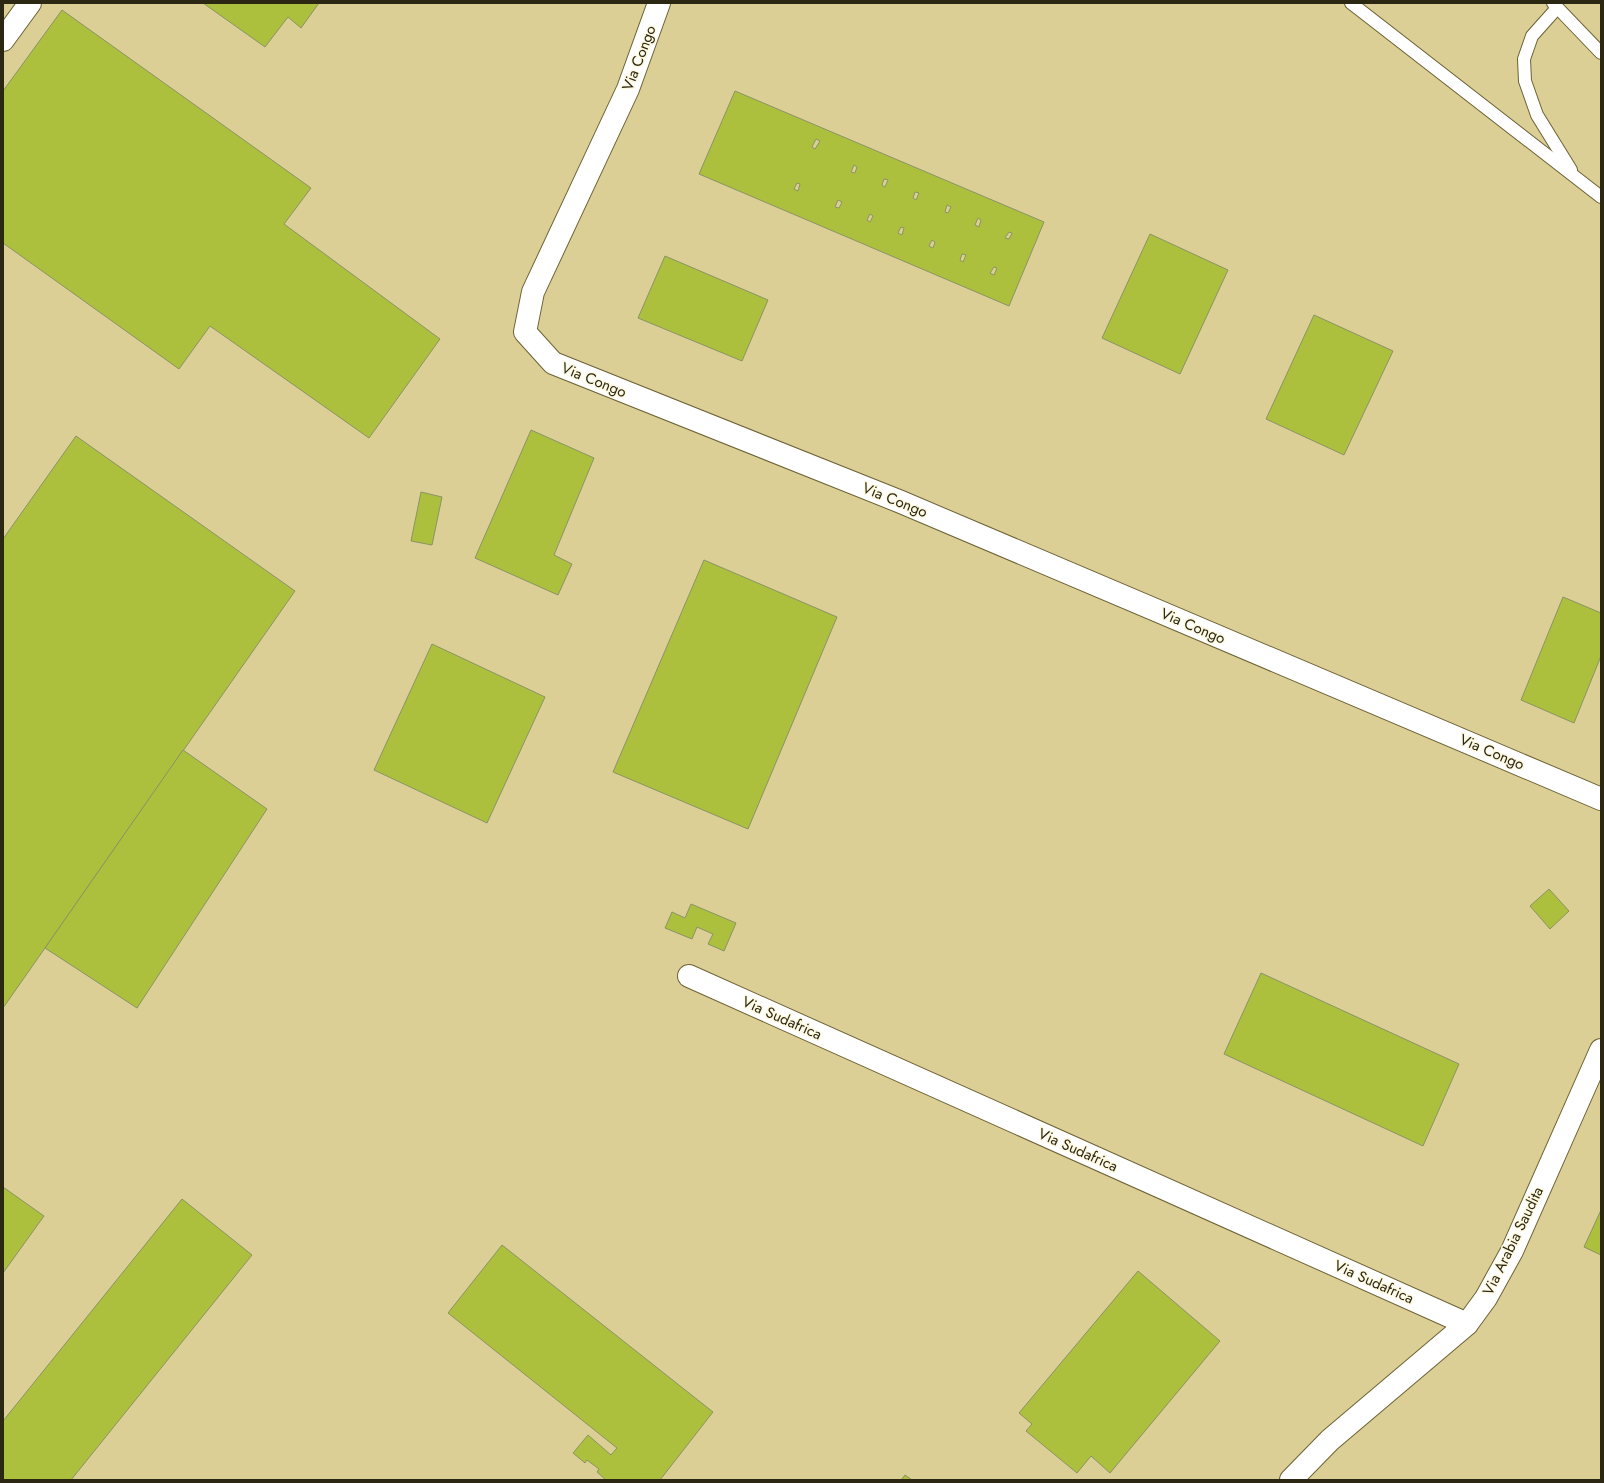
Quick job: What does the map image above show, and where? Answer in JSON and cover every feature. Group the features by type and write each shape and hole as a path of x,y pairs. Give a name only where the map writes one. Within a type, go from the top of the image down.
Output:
{"street":[{"path":"3,40 30,3"},
{"name":"Via Congo","path":"659,3 628,89 533,292 525,332 553,363 901,502 1601,799"},
{"name":"Via Sudafrica","path":"689,976 1467,1324"},
{"name":"Via Arabia Saudita","path":"1291,1480 1330,1440 1467,1324 1486,1298 1512,1251 1596,1076 1601,1050"}],"lane":[{"path":"1351,3 1601,197"},
{"path":"1575,177 1537,116 1525,81 1524,59 1532,36 1555,5 1601,53"}],"shaded area":[{"path":"3,3 1601,3 1601,1480 3,1480"}],"building":[{"path":"203,3 319,3 301,28 288,17 265,47"},
{"path":"62,10 311,188 284,224 440,339 369,438 210,326 179,369 3,243 3,91"},
{"path":"735,91 1044,222 1009,306 699,174","holes":["816,139 820,141 815,149 812,147","854,165 857,167 855,173 851,172","884,179 888,180 885,187 882,185","797,183 800,184 798,191 794,189","915,192 919,193 916,200 913,198","838,200 842,202 839,208 835,207","947,205 951,207 948,213 945,212","870,214 873,216 870,222 867,220","978,218 981,220 979,227 975,225","901,227 904,228 902,235 898,233","1009,232 1012,233 1009,239 1005,238","932,240 935,242 933,248 929,246","962,254 966,255 963,262 960,260","994,267 997,268 994,275 990,273"]},
{"path":"1150,234 1228,270 1180,374 1102,338"},
{"path":"665,256 768,300 742,361 638,318"},
{"path":"1314,315 1393,351 1344,455 1266,419"},
{"path":"531,430 594,458 554,555 572,564 558,595 475,558"},
{"path":"76,436 295,591 3,1008 3,539"},
{"path":"421,492 442,497 432,545 411,541"},
{"path":"704,560 837,617 748,829 613,772"},
{"path":"1563,597 1601,613 1601,656 1574,723 1521,700"},
{"path":"432,644 545,697 487,823 374,770"},
{"path":"183,750 267,809 137,1008 45,948"},
{"path":"1549,889 1569,911 1550,929 1530,906"},
{"path":"691,904 736,923 724,951 708,944 713,934 697,927 692,939 665,928 672,912 685,918"},
{"path":"1261,973 1459,1064 1423,1146 1224,1054"},
{"path":"3,1187 44,1216 3,1273"},
{"path":"182,1199 252,1255 71,1480 3,1480 3,1421"},
{"path":"1601,1210 1601,1255 1584,1247"},
{"path":"502,1245 713,1412 660,1480 606,1480 597,1472 599,1469 587,1460 585,1463 573,1453 588,1435 611,1455 617,1448 448,1313"},
{"path":"1138,1271 1220,1341 1110,1473 1091,1456 1077,1473 1026,1431 1032,1424 1019,1413"},
{"path":"905,1475 912,1480 901,1480"}]}
